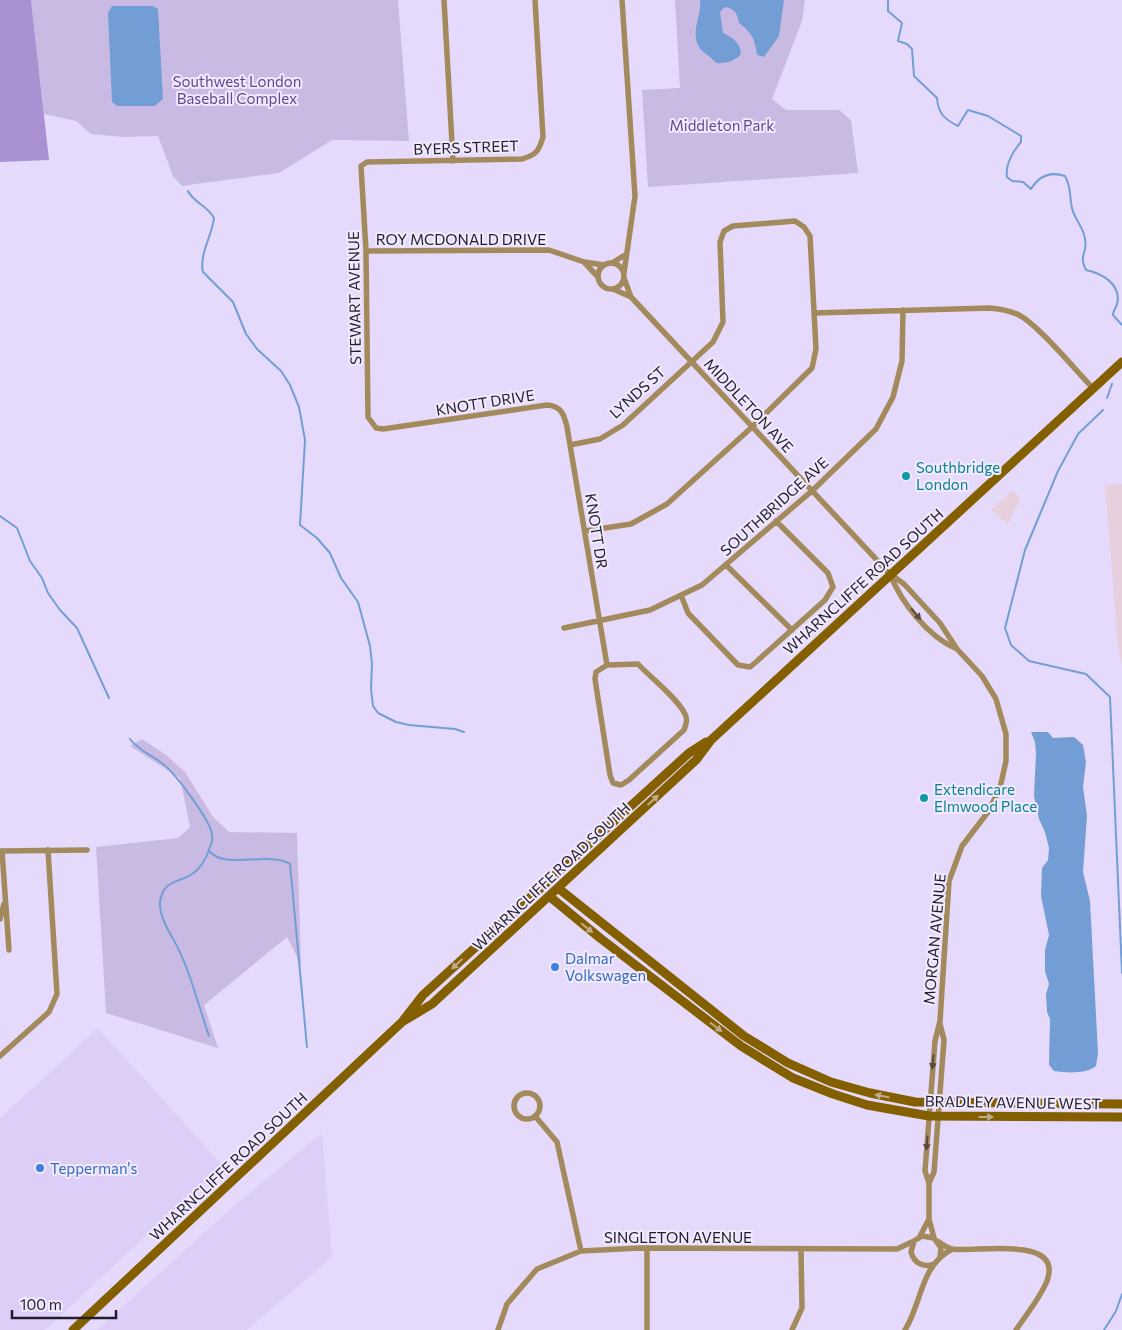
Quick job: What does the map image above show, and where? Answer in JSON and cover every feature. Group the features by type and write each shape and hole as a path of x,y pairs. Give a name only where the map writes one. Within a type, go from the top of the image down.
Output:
{"main road":[{"name":"WHARNCLIFFE ROAD SOUTH","path":"402,1022 432,1004 550,896 696,760 711,740 890,573 1122,362"},
{"name":"WHARNCLIFFE ROAD SOUTH","path":"73,1330 402,1022 423,996 537,890 689,753 711,740"},
{"name":"BRADLEY AVENUE WEST","path":"558,888 744,1036 788,1063 831,1082 870,1093 934,1103 1122,1104"},
{"name":"BRADLEY AVENUE WEST","path":"550,896 600,938 741,1046 793,1078 833,1094 867,1105 933,1116 1122,1117"}],"street":[{"path":"444,0 453,161"},
{"name":"BYERS STREET","path":"361,166 366,162 522,160 540,150 543,137 534,0"},
{"path":"613,289 619,287 624,276 625,255 635,196 622,0"},
{"name":"STEWART AVENUE","path":"361,166 366,251 368,417 376,428"},
{"name":"LYNDS ST","path":"570,445 600,439 622,425 713,342 723,322 720,242 724,232 733,226 795,221 804,227 810,236 816,350 812,368 752,428 667,504 631,524 585,531"},
{"name":"ROY MCDONALD DRIVE","path":"366,251 550,250 584,262"},
{"path":"584,262 604,265 612,263 625,255"},
{"path":"584,262 598,276 601,285 631,298"},
{"path":"612,263 620,266 631,298"},
{"path":"598,276 604,265"},
{"name":"MIDDLETON AVE","path":"631,298 890,573"},
{"path":"814,312 1006,309 1019,315 1032,325 1093,388"},
{"name":"SOUTHBRIDGE AVE","path":"564,628 650,610 702,585 813,490 876,429 893,397 902,361 903,310"},
{"name":"KNOTT DRIVE","path":"376,428 422,425 554,406 564,414 570,445"},
{"name":"KNOTT DR","path":"570,445 607,665"},
{"path":"681,596 688,613 738,665 744,668 750,667 831,594 833,581 828,573 776,522"},
{"path":"726,564 792,630"},
{"name":"MORGAN AVENUE","path":"890,573 897,592 921,620 946,644 957,649"},
{"name":"MORGAN AVENUE","path":"890,573 904,584 940,623 957,649 982,676 996,699 1004,725 1006,752 1002,779 996,796 988,812 962,846 951,874 947,896 940,1021 944,1040 925,1171 929,1183 929,1219 936,1240"},
{"path":"638,664 678,705 686,715 687,722 684,730 629,780 620,785 613,783 610,775 595,679 596,672 607,665 638,664"},
{"path":"0,1056 48,1012 57,994 48,850"},
{"path":"9,950 1,851 86,850"},
{"path":"0,919 5,899"},
{"path":"528,1092 537,1097 540,1107 535,1116 525,1119 516,1114 514,1104 518,1095 528,1092"},
{"path":"535,1116 557,1142 581,1251"},
{"name":"MORGAN AVENUE","path":"916,1239 929,1219"},
{"path":"923,1280 911,1252 916,1239 926,1236 952,1249 1030,1250 1042,1255 1048,1266 1046,1284 1016,1330"},
{"name":"SINGLETON AVENUE","path":"498,1330 507,1304 537,1269 581,1251 647,1248 897,1249 916,1239"},
{"path":"936,1240 941,1252 939,1258"},
{"path":"647,1248 647,1330"},
{"path":"897,1249 925,1266 934,1264"},
{"path":"905,1330 911,1320 923,1280 939,1258 952,1249"},
{"path":"792,1330 802,1308 801,1250"}],"shaded area":[{"path":"0,0 31,0 49,160 0,162"},
{"path":"1122,484 1122,665 1118,646 1105,485"},
{"path":"1013,490 1020,499 1008,524 991,510"},
{"path":"98,1028 222,1165 45,1330 0,1330 0,1118"},
{"path":"322,1133 332,1257 247,1330 97,1330 229,1210"}],"green space":[{"name":"Southwest London Baseball Complex","path":"31,0 398,0 409,141 332,140 279,173 182,186 173,176 158,136 123,137 91,134 76,121 44,114"},
{"name":"Middleton Park","path":"675,0 805,0 802,21 772,99 786,110 839,110 851,120 858,173 648,187 642,90 680,88"},
{"path":"142,739 166,755 185,772 213,817 229,832 297,833 301,965 287,937 204,1005 218,1048 106,1013 96,847 178,838 190,827 180,778 130,746"}],"water":[{"path":"700,0 784,0 779,36 764,57 757,55 754,40 750,33 739,23 735,12 725,7 720,12 723,33 735,41 739,46 741,54 736,59 716,63 700,49 697,41 696,29"},
{"path":"112,6 153,6 158,9 163,99 155,106 117,106 112,102 108,13"},
{"path":"1031,732 1048,732 1053,738 1074,737 1083,745 1086,762 1083,787 1087,816 1083,872 1090,901 1098,1053 1096,1066 1082,1072 1054,1071 1049,1065 1050,1019 1047,1012 1046,994 1049,984 1045,971 1045,950 1049,935 1041,896 1042,868 1048,860 1049,848 1039,819 1034,796 1036,753 1035,742"}],"waterway":[{"path":"888,0 888,11 902,23 898,41 907,44 912,49 914,76 937,98 940,112 945,118 958,126 968,110 988,116 1021,136 1021,142 1008,163 1007,177 1012,181 1023,182 1031,189 1041,178 1050,174 1065,176 1069,186 1072,209 1086,244 1083,257 1084,265 1086,270 1104,277 1113,285 1118,297 1113,315 1122,325"},
{"path":"188,191 214,218 204,252 203,272 233,302 246,334 257,349 281,371 290,385 299,407 305,440 300,525 317,538 330,553 341,578 358,602 370,646 373,706 378,713 396,722 455,729 464,732"},
{"path":"1107,398 1112,384"},
{"path":"1103,410 1078,434 1058,471 1025,550 1005,628 1011,645 1029,661 1086,674 1110,697 1122,973"},
{"path":"0,516 17,528 30,561 42,578 48,593 60,610 77,628 109,698"},
{"path":"130,739 141,750 163,764 176,777 206,819 212,835 212,842 205,860 195,872 168,885 160,902 163,920 184,961 209,1036"},
{"path":"209,851 225,859 270,859 281,860 290,864 307,1047"},
{"path":"1104,1330 1116,1311 1122,1294"}],"place":[{"name":"Southbridge London","path":"906,476"},
{"name":"Extendicare Elmwood Place","path":"924,798"},
{"name":"Dalmar Volkswagen","path":"555,967"},
{"name":"Tepperman's","path":"40,1168"}]}
